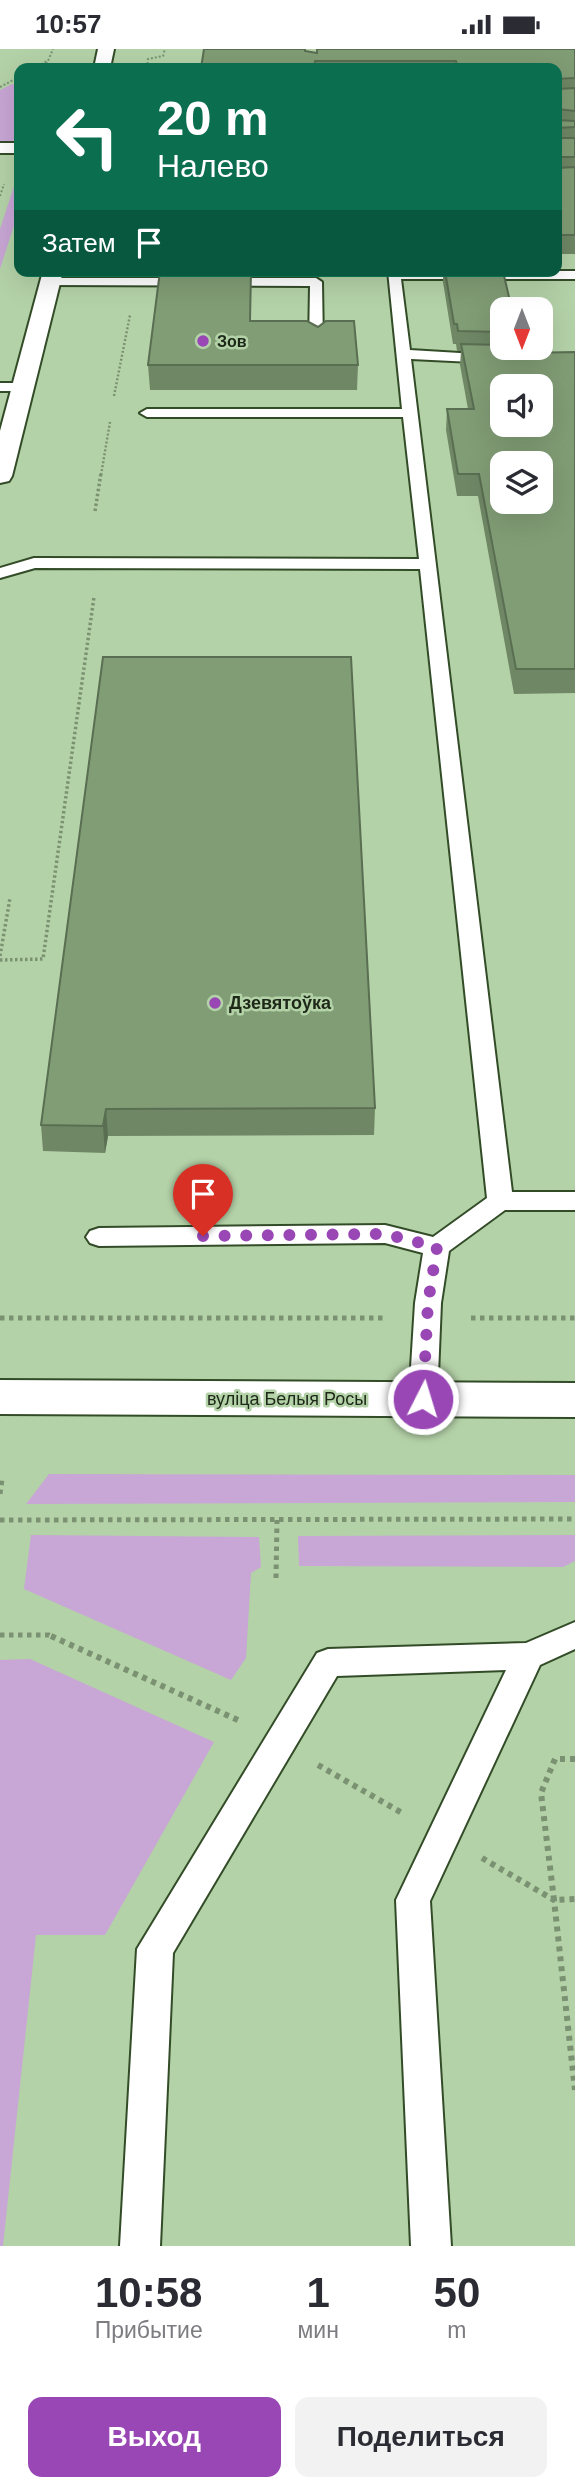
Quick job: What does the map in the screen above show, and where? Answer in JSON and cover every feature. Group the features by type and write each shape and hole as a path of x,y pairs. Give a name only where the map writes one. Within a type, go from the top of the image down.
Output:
{"main road":[{"path":"0,476 52,277"},
{"name":"вуліца Белыя Росы","path":"0,1397 575,1400"}],"lane":[{"path":"52,277 92,282 316,282 316,345"},
{"path":"394,277 500,1201"},
{"path":"402,355 490,358"},
{"path":"0,387 23,387"},
{"path":"147,413 317,407 410,412"},
{"path":"0,573 34,563 427,564"},
{"path":"423,1399 428,1303 437,1247 500,1201 575,1201"},
{"path":"99,1237 385,1234 437,1247"},
{"path":"140,2246 155,1949 328,1663 529,1656 575,1635"},
{"path":"431,2246 413,1900 529,1656"}],"path":[{"path":"44,49 50,53"},
{"path":"46,63 53,49"},
{"path":"148,63 148,59 163,56 165,49"},
{"path":"42,63 47,60"},
{"path":"0,87 14,80"},
{"path":"9,83 14,83"},
{"path":"9,898 0,958 43,959 100,562"},
{"path":"0,1318 575,1318"},
{"path":"0,1494 2,1479"},
{"path":"276,1578 277,1519"},
{"path":"0,1520 575,1519"},
{"path":"0,1635 49,1635 231,1716 554,1900 575,1899"},
{"path":"575,1759 555,1759 541,1793 575,2090"}],"shaded area":[{"path":"14,84 13,143 0,143 0,90"},
{"path":"14,186 14,226 0,269 0,229"},
{"path":"49,1474 575,1475 575,1502 26,1504"},
{"path":"31,1535 259,1537 261,1567 251,1573 246,1658 231,1680 24,1589"},
{"path":"575,1535 575,1561 563,1567 299,1566 298,1536"},
{"path":"30,1659 214,1742 105,1935 36,1935 3,2246 0,2246 0,1660"}],"building":[{"path":"204,49 305,49 317,53 317,49 575,49 575,78 562,79 562,63 202,63"},
{"path":"575,88 575,111 562,109 562,89"},
{"path":"562,120 575,121 575,127 562,128"},
{"path":"562,138 575,138 575,157 562,157"},
{"path":"575,167 575,235 562,235 562,168"},
{"name":"Зов","path":"159,277 251,277 250,321 307,321 318,327 326,321 354,321 358,365 148,365"},
{"path":"446,277 504,277 509,297 490,297 490,332 458,331 457,324 454,324"},
{"path":"461,344 490,345 490,361 553,361 553,352 575,352 575,669 516,669 479,474 458,474 447,409 474,409"},
{"name":"Дзевятоўка","path":"103,657 351,657 375,1108 106,1109 103,1126 41,1125"}],"place":[{"name":"Зов","path":"203,341"},
{"name":"Дзевятоўка","path":"215,1003"}],"route":[{"path":"203,1236 385,1234 437,1247 428,1303 423,1399"}]}
